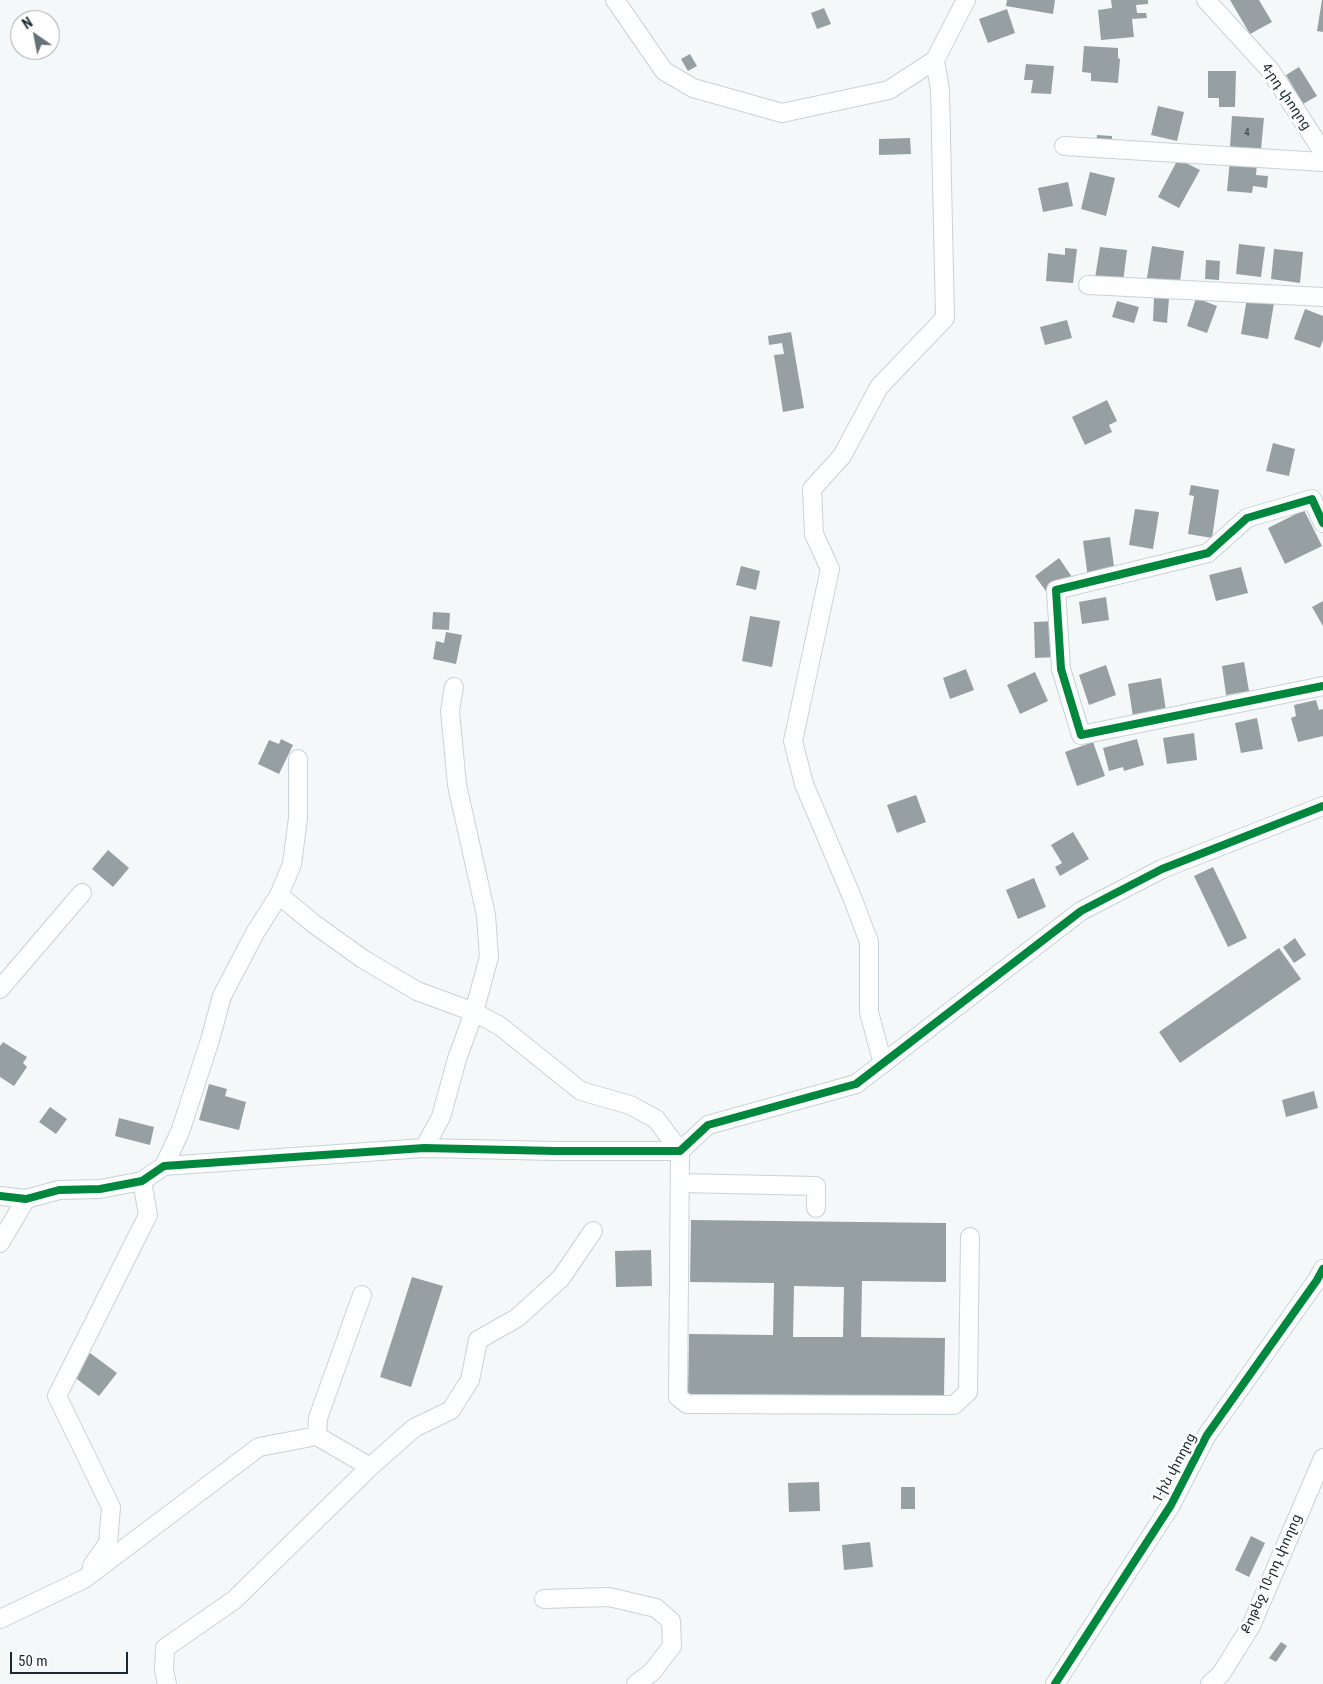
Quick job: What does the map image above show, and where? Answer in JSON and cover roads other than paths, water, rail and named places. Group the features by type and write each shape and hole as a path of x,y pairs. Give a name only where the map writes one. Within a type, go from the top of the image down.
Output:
{"street":[{"path":"615,0 664,71 693,88 782,113 889,90 935,60 966,0"},
{"name":"4-րդ փողոց","path":"1206,0 1270,70 1323,152"},
{"path":"883,1064 869,1012 868,942 852,897 804,784 793,741 830,570 814,534 812,489 842,456 879,387 945,318 940,90 935,60"},
{"path":"1064,146 1323,162"},
{"path":"1088,285 1323,297"},
{"path":"1323,523 1312,499 1247,518 1208,553 1056,590 1061,669 1081,735 1323,686"},
{"path":"424,1148 441,1117 489,957 486,915 457,785 450,711 454,687"},
{"path":"164,1166 180,1132 210,1040 222,996 255,933 279,895 292,864 298,818 298,759"},
{"path":"0,1196 26,1199 59,1190 100,1189 142,1181 164,1166 424,1148 680,1151 708,1126 856,1084 1081,911 1162,869 1323,806"},
{"path":"0,989 82,894"},
{"path":"279,895 314,924 363,959 417,991 474,1012 500,1026 581,1090 630,1105 656,1119 680,1151 678,1397 687,1404 954,1405 968,1392 970,1237"},
{"path":"84,1579 108,1543 111,1507 57,1396 148,1215 142,1181"},
{"path":"680,1184 816,1186 816,1208"},
{"path":"0,1243 26,1199"},
{"path":"167,1684 164,1670 165,1648 234,1600 370,1467 414,1428 451,1410 470,1380 478,1340 517,1318 561,1278 593,1231"},
{"name":"1-ին փողոց","path":"1055,1684 1171,1505 1206,1435 1323,1269"},
{"path":"317,1436 318,1418 362,1295"},
{"path":"0,1620 84,1579 259,1447 317,1436 370,1467"},
{"name":"Քոթեջ 10-րդ փողոց","path":"1210,1684 1221,1674 1251,1626 1323,1458"},
{"path":"544,1599 609,1597 656,1608 671,1621 672,1646 652,1672 636,1684"}]}
